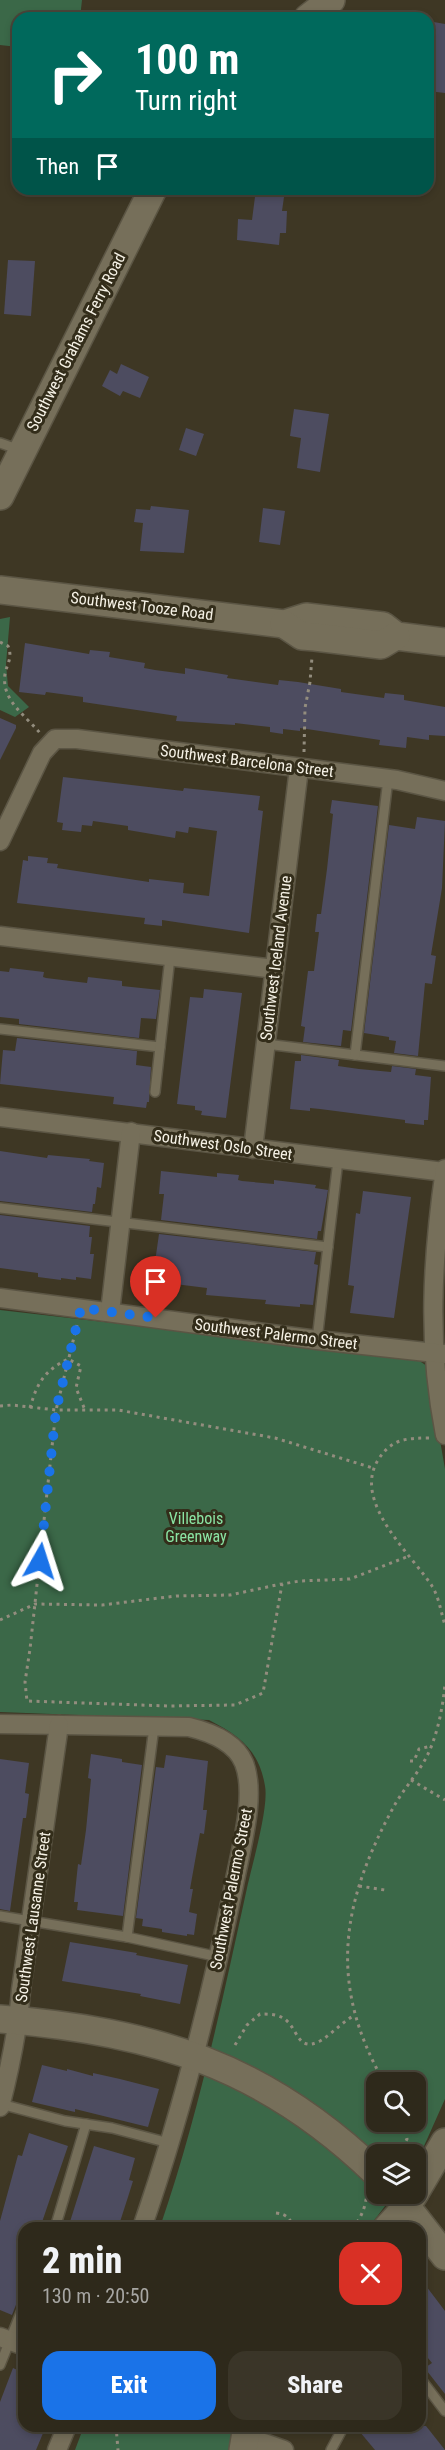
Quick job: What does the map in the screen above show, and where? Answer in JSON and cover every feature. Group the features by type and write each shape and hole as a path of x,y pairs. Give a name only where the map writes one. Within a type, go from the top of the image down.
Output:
{"main road":[{"path":"316,12 332,0"},
{"name":"Southwest Grahams Ferry Road","path":"0,496 11,446 150,195"},
{"name":"Southwest Tooze Road","path":"0,590 284,624 306,617 317,618 383,626 396,636 445,642"},
{"name":"Southwest Tooze Road","path":"284,624 302,636 381,645 396,636"},
{"path":"10,2020 99,2030 150,2041 195,2057 248,2079 278,2095 349,2147 366,2163"},
{"path":"426,2161 445,2142"},
{"path":"389,2222 393,2204"},
{"path":"407,2204 420,2222"},
{"path":"426,2230 445,2256"}],"street":[{"name":"Southwest Barcelona Street","path":"48,743 55,739 77,740 388,778 445,791"},
{"path":"0,841 48,743"},
{"name":"Southwest Iceland Avenue","path":"253,1149 299,768"},
{"path":"0,936 275,969"},
{"name":"Southwest Oslo Street","path":"0,1117 338,1160 445,1171"},
{"path":"110,1312 131,1132"},
{"path":"438,1436 439,1263 445,1171"},
{"name":"Southwest Palermo Street","path":"0,1298 317,1341 439,1353"},
{"name":"Southwest Palermo Street","path":"0,1724 189,1727 210,1731 228,1743 244,1764 247,1779 246,1821 219,1957 195,2057 144,2222"},
{"name":"Southwest Lausanne Street","path":"0,2106 14,2052 10,2020 21,1990 60,1725"},
{"path":"57,2450 64,2432"},
{"path":"245,2439 284,2450"}],"lane":[{"path":"355,1055 388,778"},
{"path":"155,1092 170,957"},
{"path":"0,1029 160,1047"},
{"path":"266,1044 445,1066"},
{"path":"317,1341 338,1160"},
{"path":"0,1208 328,1247"},
{"path":"127,1937 154,1727"},
{"path":"0,1917 127,1937 219,1957"},
{"path":"0,2106 65,2121 112,2128 169,2143"},
{"path":"57,2222 86,2124"},
{"path":"0,2365 18,2322"},
{"path":"426,2386 445,2411"},
{"path":"331,2450 341,2432"}],"path":[{"path":"299,768 304,755 305,708 315,637"},
{"path":"0,642 8,646 11,653 5,673 9,698 48,743"},
{"path":"81,1308 56,1410 26,1671 27,1701 169,1706 235,1704 263,1693 282,1584"},
{"path":"30,1408 36,1386 52,1367 68,1359"},
{"path":"68,1359 81,1366 76,1388 85,1410"},
{"path":"0,1406 12,1405 56,1410 118,1410 275,1438 373,1468"},
{"path":"438,1436 399,1440 383,1452 373,1468 373,1491 389,1533 433,1588 445,1625"},
{"path":"0,1620 35,1604 102,1605 176,1596 230,1595 300,1581 350,1579 409,1556"},
{"path":"379,2072 366,2049 355,2015 348,1978 349,1927 364,1868 392,1810 425,1760 431,1746 443,1711 445,1683"},
{"path":"410,1761 414,1761 418,1749 431,1746"},
{"path":"411,1780 445,1800"},
{"path":"359,1886 385,1890"},
{"path":"235,2044 247,2025 260,2014 280,2017 288,2022 295,2036 304,2043 312,2044 355,2015"},
{"path":"356,2222 366,2203"},
{"path":"276,2213 283,2214 292,2222"},
{"path":"116,2432 118,2450"}],"green space":[{"path":"0,0 82,0 81,12 12,12 12,46 0,45"},
{"path":"10,617 6,664 8,686 29,707 15,717 0,710 0,619"},
{"name":"Villebois Greenway","path":"0,1310 415,1358 427,1366 445,1469 445,2099 425,2144 366,2144 366,2204 387,2204 373,2222 162,2222 186,2144 208,2059 265,1808 265,1786 258,1763 239,1738 209,1720 0,1712"},
{"path":"82,2432 231,2432 229,2450 75,2450"}],"building":[{"path":"434,22 445,24 445,93 434,92"},
{"path":"255,195 284,195 282,211 287,211 286,233 280,233 279,245 237,240 238,219 252,220"},
{"path":"8,260 35,261 31,316 4,314"},
{"path":"121,364 149,377 140,398 123,391 120,396 102,386 110,370 117,374"},
{"path":"294,409 329,414 320,472 297,468 301,438 290,436"},
{"path":"186,428 204,434 196,456 179,450"},
{"path":"151,506 189,510 184,553 140,551 143,523 134,522 136,509 150,510"},
{"path":"263,508 285,511 280,545 259,542"},
{"path":"25,643 89,654 90,650 110,652 109,657 145,663 144,668 155,670 185,674 185,668 228,675 227,678 278,685 279,680 384,698 385,693 404,695 404,700 445,707 445,736 429,735 429,740 407,737 406,748 379,745 380,740 300,728 300,731 283,729 283,734 270,732 270,727 176,721 177,716 83,702 83,697 46,692 45,695 19,692"},
{"path":"0,718 16,725 16,728 0,760"},
{"path":"63,777 183,791 184,788 260,796 258,810 263,811 249,933 162,920 162,926 144,924 145,918 17,903 23,860 28,861 28,856 48,858 47,863 58,864 57,868 149,882 149,879 184,883 183,893 209,896 217,831 189,827 188,833 176,831 175,838 128,830 128,826 93,821 92,826 82,825 81,832 62,830 63,823 57,822"},
{"path":"332,800 378,806 351,1031 343,1030 341,1046 303,1042 305,1027 301,1026 308,971 314,971 319,932 315,932 317,914 321,914 327,869 333,814 330,813"},
{"path":"417,817 445,821 442,888 431,955 436,956 432,984 425,983 418,1056 394,1053 396,1041 389,1040 389,1037 364,1033 389,825 415,829"},
{"path":"10,968 44,972 43,977 46,978 87,983 88,977 122,981 122,986 160,990 156,1019 141,1018 139,1038 19,1024 19,1019 0,1017 0,971 9,972"},
{"path":"204,989 242,993 226,1118 201,1115 202,1111 195,1110 195,1106 177,1104 190,997 203,998"},
{"path":"17,1038 137,1051 136,1065 151,1067 149,1102 146,1108 113,1104 114,1097 0,1084 3,1050 15,1051"},
{"path":"301,1055 339,1060 338,1066 359,1069 391,1072 392,1066 416,1069 415,1075 431,1077 428,1120 424,1120 424,1125 405,1123 405,1120 320,1109 310,1108 310,1111 290,1109 295,1061 301,1061"},
{"path":"0,1151 47,1158 48,1155 90,1159 89,1161 104,1163 101,1188 97,1187 92,1212 0,1201"},
{"path":"161,1171 217,1177 217,1173 239,1175 238,1180 242,1181 274,1184 274,1180 316,1185 315,1188 328,1190 321,1231 318,1231 317,1239 161,1220 164,1194 159,1194"},
{"path":"363,1191 411,1197 394,1318 350,1313 354,1286 348,1285 356,1213 360,1214"},
{"path":"0,1215 90,1226 89,1237 92,1237 90,1254 94,1254 91,1279 76,1277 76,1280 61,1278 61,1280 38,1277 38,1273 0,1268"},
{"path":"159,1234 316,1252 314,1264 318,1265 313,1305 300,1304 300,1307 265,1304 266,1300 206,1295 207,1288 175,1284 172,1284 171,1292 148,1289 151,1261 155,1262"},
{"path":"91,1754 142,1765 123,1916 77,1910 78,1902 74,1902 78,1864 81,1865 86,1830"},
{"path":"166,1755 208,1761 203,1810 207,1810 204,1834 200,1833 190,1889 193,1889 189,1912 197,1914 194,1935 187,1934 187,1936 142,1926 143,1919 136,1918 156,1767 164,1768"},
{"path":"0,1759 29,1763 25,1793 29,1794 26,1818 23,1818 10,1911 0,1909"},
{"path":"70,1942 137,1953 136,1955 188,1965 180,2004 140,1996 141,1994 62,1981"},
{"path":"42,2065 93,2076 93,2073 159,2089 148,2127 75,2109 75,2112 32,2102"},
{"path":"29,2133 68,2146 42,2222 18,2222 18,2300 12,2315 0,2310 0,2221 18,2155 22,2156"},
{"path":"94,2146 135,2158 129,2180 133,2181 120,2222 70,2222"},
{"path":"426,2286 445,2311 445,2394 427,2371 426,2367 432,2363 426,2356"},
{"path":"13,2368 18,2370 18,2432 44,2432 36,2450 0,2450 0,2402"},
{"path":"426,2426 445,2450 375,2450 360,2432 426,2432"}],"route":[{"path":"40,1561 56,1410 81,1308 156,1318"}]}
